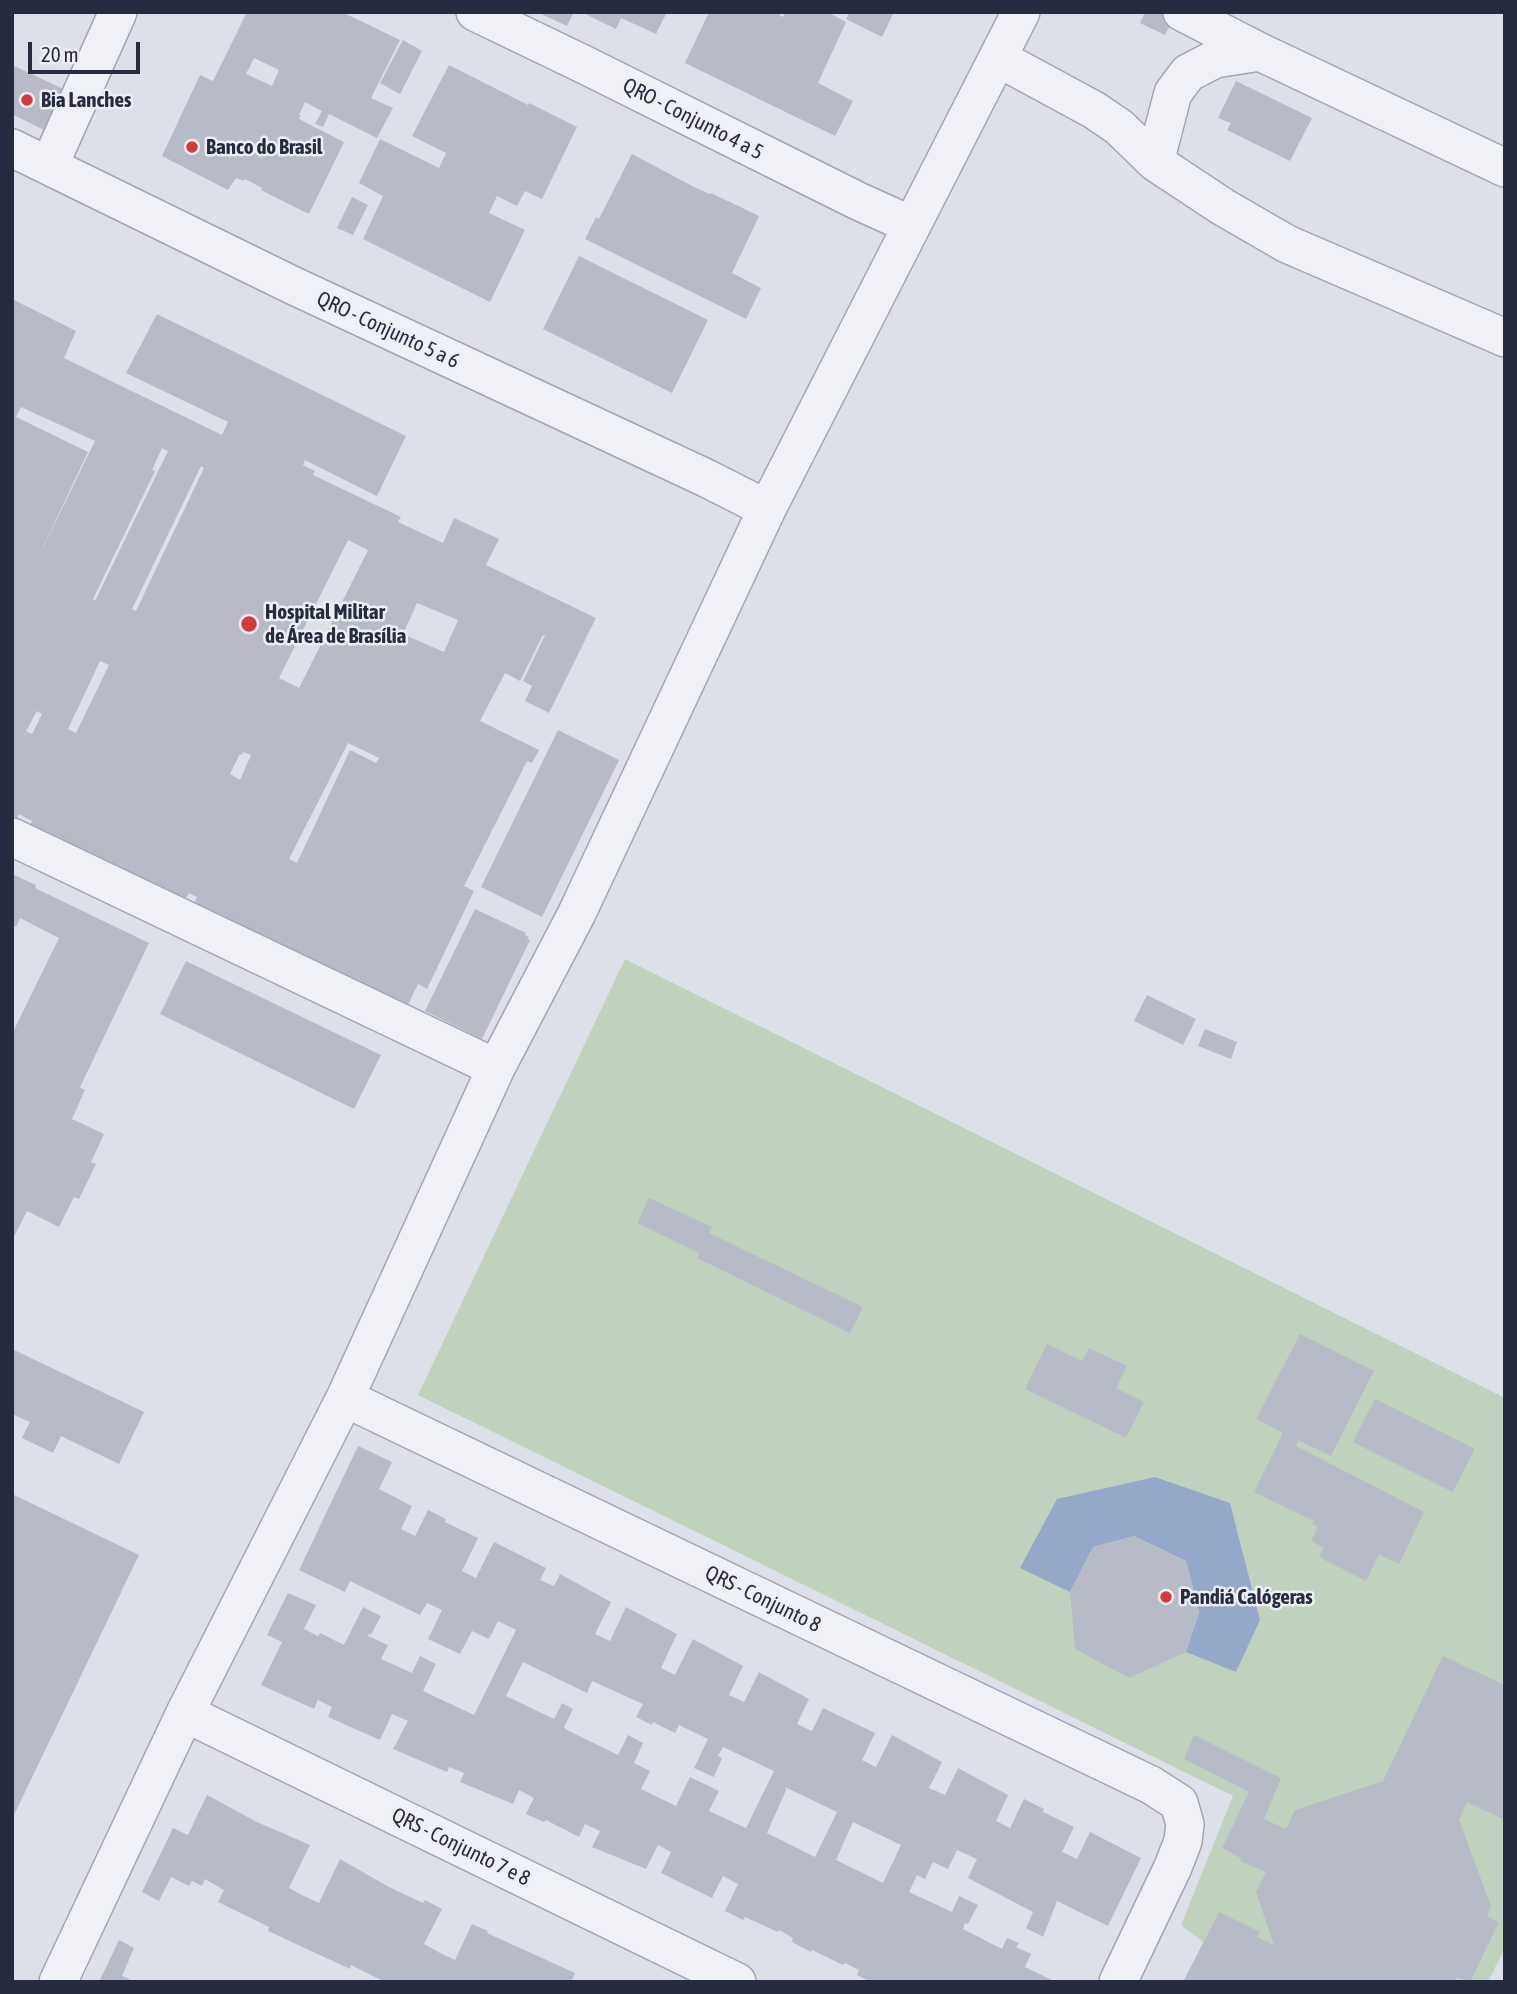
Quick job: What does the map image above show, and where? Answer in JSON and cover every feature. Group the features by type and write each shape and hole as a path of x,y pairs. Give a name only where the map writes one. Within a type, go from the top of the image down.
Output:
{"street":[{"path":"49,166 118,12"},
{"name":"QRO - Conjunto 4 a 5","path":"475,12 912,225"},
{"path":"58,1982 185,1713 345,1398 496,1068 576,915 767,509 1021,12"},
{"path":"1182,12 1505,168"},
{"path":"1155,162 1173,93 1188,73 1215,59 1260,52"},
{"path":"998,58 1094,110 1119,127 1155,162 1223,207 1287,244 1505,338"},
{"name":"QRO - Conjunto 5 a 6","path":"12,148 292,285 767,509"},
{"path":"12,837 496,1068"},
{"name":"QRS - Conjunto 8","path":"345,1398 1151,1785 1179,1803 1185,1824 1182,1842 1173,1867 1118,1982"},
{"name":"QRS - Conjunto 7 e 8","path":"185,1713 737,1982"}],"green space":[{"name":"Pandiá Calógeras","path":"625,959 1505,1398 1505,1947 1488,1982 1255,1982 1181,1925 1233,1796 418,1395"}],"water":[{"path":"1155,1477 1230,1503 1260,1620 1236,1672 1186,1652 1199,1612 1186,1561 1134,1536 1093,1547 1070,1592 1020,1568 1057,1499"}],"building":[{"path":"247,12 342,12 400,40 371,98 393,108 377,138 329,114 323,127 315,124 322,111 305,102 299,119 344,142 309,214 245,179 236,178 228,190 162,156 200,75 213,81","holes":["254,58 279,70 272,86 246,74"]},
{"path":"537,12 574,12 567,26"},
{"path":"581,12 667,12 656,34 621,18 616,29"},
{"path":"709,12 782,12 780,15 783,17 785,12 827,12 846,22 818,83 853,101 835,136 685,63"},
{"path":"850,12 894,12 882,37 846,19"},
{"path":"1145,12 1160,12 1173,19 1165,35 1140,23"},
{"path":"403,40 422,51 400,94 380,83"},
{"path":"449,65 577,127 542,199 525,191 517,206 497,196 489,213 525,230 490,302 363,239 383,196 359,183 380,139 439,168 446,153 412,136"},
{"path":"14,66 68,91 48,132 12,114"},
{"path":"1236,81 1312,118 1290,161 1227,130 1231,123 1218,118"},
{"path":"632,154 694,187 759,216 732,273 761,288 746,319 585,239 596,217 599,219"},
{"path":"352,197 368,205 353,235 337,228"},
{"path":"579,256 708,320 672,393 543,329"},
{"path":"12,299 76,331 64,358 222,435 228,422 126,373 157,314 406,436 377,496 305,460 303,465 315,471 313,475 401,517 398,522 443,543 454,518 499,539 486,565 596,618 549,713 525,701 532,686 523,681 546,637 543,635 520,681 505,673 480,721 539,750 532,763 527,761 464,886 474,891 427,989 418,984 404,1013 192,908 197,897 189,893 183,904 29,828 32,821 19,814 16,821 12,819","holes":["21,407 95,441 34,566 88,452 16,417","162,448 168,451 95,601 93,599 155,471 152,470","201,466 204,468 136,611 132,609","348,540 368,550 299,688 279,678","417,603 458,620 444,652 403,634","100,661 109,665 76,733 68,729","37,711 42,714 32,734 26,731","348,743 379,758 376,763 350,750 297,863 289,859","243,752 251,755 240,780 230,774 240,754"]},
{"path":"558,730 619,760 542,917 481,887"},
{"path":"12,874 36,885 35,888 149,943 80,1087 85,1090 72,1119 104,1134 91,1162 96,1164 79,1199 74,1197 59,1227 27,1211 12,1241 12,1034 59,938 20,918 16,927 12,925"},
{"path":"475,909 526,933 529,937 527,939 530,940 482,1039 425,1011"},
{"path":"186,961 381,1055 354,1109 160,1014"},
{"path":"1147,995 1196,1019 1183,1045 1134,1021"},
{"path":"1205,1029 1237,1042 1231,1059 1198,1046"},
{"path":"649,1198 712,1227 709,1233 863,1307 850,1333 697,1258 699,1253 637,1223"},
{"path":"1300,1334 1374,1371 1331,1456 1298,1440 1296,1446 1424,1512 1399,1564 1379,1554 1366,1581 1319,1557 1324,1548 1311,1541 1318,1527 1312,1524 1314,1521 1254,1492 1283,1433 1256,1419"},
{"path":"1047,1344 1082,1361 1089,1348 1127,1366 1116,1388 1144,1402 1126,1438 1025,1389"},
{"path":"12,1349 144,1412 119,1464 61,1436 53,1453 22,1438 30,1422 12,1414"},
{"path":"1375,1399 1475,1449 1453,1492 1353,1442"},
{"path":"358,1446 392,1462 379,1489 412,1506 401,1529 415,1536 428,1510 446,1519 445,1522 478,1538 462,1571 476,1578 494,1542 546,1568 540,1580 554,1586 560,1574 611,1602 595,1634 610,1641 626,1607 677,1634 661,1668 675,1675 693,1639 743,1666 729,1695 744,1702 759,1672 809,1699 797,1724 812,1731 823,1708 875,1733 862,1760 876,1767 892,1735 942,1762 929,1788 945,1795 958,1768 1008,1795 996,1821 1010,1828 1024,1799 1074,1827 1062,1852 1077,1859 1090,1832 1141,1858 1108,1926 1057,1901 1043,1937 1026,1928 1033,1912 968,1878 977,1859 957,1850 948,1869 933,1862 925,1879 917,1875 909,1892 952,1912 959,1896 978,1905 963,1929 1002,1949 1007,1938 1019,1943 1016,1947 1031,1954 1025,1967 1056,1982 871,1982 857,1975 859,1970 812,1950 811,1952 792,1942 793,1938 779,1930 778,1932 745,1917 743,1920 725,1911 738,1884 723,1876 712,1898 661,1873 671,1852 658,1845 646,1869 592,1847 600,1831 585,1824 579,1837 546,1820 544,1822 526,1814 534,1798 519,1790 513,1804 460,1782 464,1773 449,1767 447,1772 393,1749 408,1721 392,1714 380,1740 328,1717 332,1707 318,1700 314,1709 261,1685 282,1642 267,1635 288,1593 316,1605 304,1629 318,1636 320,1633 344,1645 363,1607 381,1616 368,1636 388,1645 381,1659 412,1673 420,1656 436,1664 423,1691 474,1715 516,1630 498,1621 489,1639 472,1631 460,1654 428,1639 442,1610 427,1603 420,1615 350,1581 345,1592 299,1570","holes":["523,1662 587,1693 592,1681 643,1704 636,1717 675,1733 679,1725 708,1739 694,1768 714,1777 722,1758 718,1756 723,1747 774,1771 746,1828 709,1811 719,1791 690,1777 676,1806 641,1789 650,1771 634,1763 643,1743 628,1735 618,1755 567,1730 564,1727 573,1709 562,1703 554,1719 506,1696","785,1787 837,1812 815,1857 767,1833","853,1822 901,1845 883,1883 836,1860"]},
{"path":"12,1494 139,1555 12,1819"},
{"path":"1134,1536 1186,1561 1199,1612 1186,1652 1129,1678 1075,1649 1070,1592 1093,1547"},
{"path":"1443,1656 1505,1685 1505,1820 1467,1802 1459,1820 1491,1906 1487,1916 1499,1922 1470,1982 1457,1977 1455,1982 1183,1982 1219,1912 1260,1932 1257,1937 1274,1945 1256,1892 1266,1872 1240,1861 1241,1858 1222,1848 1249,1792 1184,1759 1194,1735 1281,1778 1264,1819 1286,1829 1295,1810 1382,1783"},
{"path":"207,1795 257,1822 310,1845 289,1888 304,1896 319,1903 340,1859 389,1887 442,1909 424,1944 440,1953 455,1960 472,1924 575,1973 571,1982 385,1982 268,1931 269,1927 218,1902 224,1890 205,1879 202,1886 192,1881 189,1886 171,1877 159,1901 142,1892 173,1828 188,1835"},
{"path":"119,1940 134,1948 122,1976 136,1982 99,1982"}],"place":[{"name":"Bia Lanches","path":"27,100"},
{"name":"Banco do Brasil","path":"192,147"},
{"name":"Hospital Militar de Área de Brasília","path":"249,624"},
{"name":"Pandiá Calógeras","path":"1166,1597"}]}
